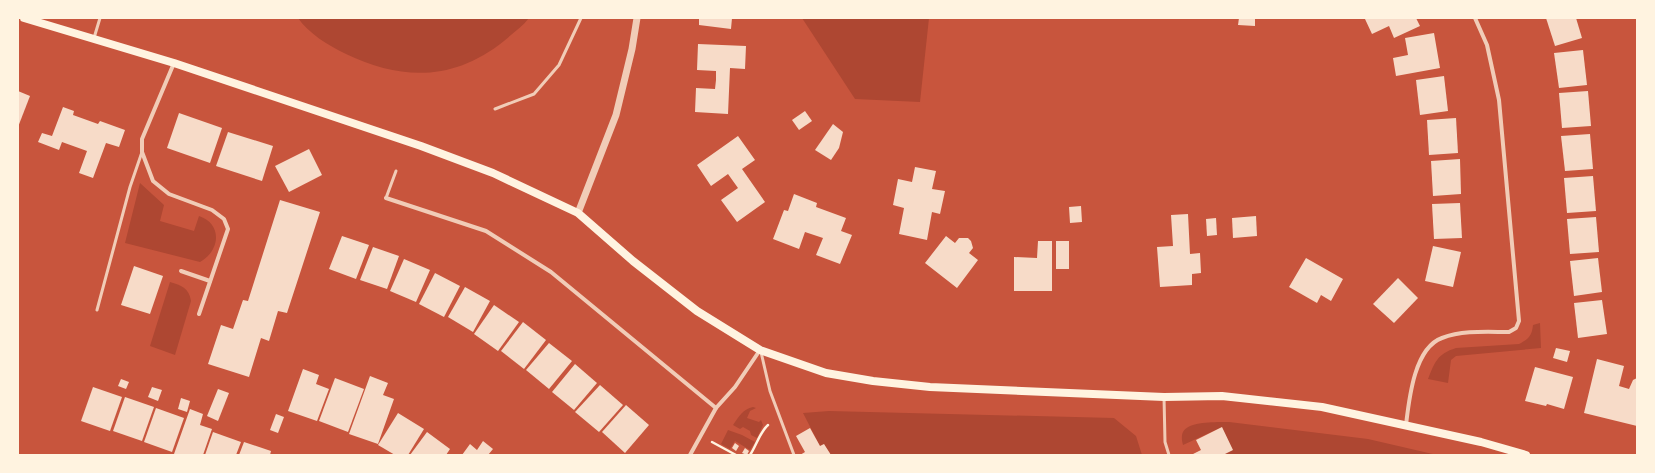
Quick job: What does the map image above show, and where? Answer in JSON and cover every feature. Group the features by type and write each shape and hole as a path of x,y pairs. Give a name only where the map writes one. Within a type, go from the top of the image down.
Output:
{"main road":[{"path":"24,18 93,40 174,63 421,146 494,173 578,213 633,262 696,311 760,350 826,373 874,381 930,387 1164,397 1222,396 1322,408 1481,442 1526,455"}],"street":[{"path":"578,213 616,115 632,49 637,18"},
{"path":"1406,425 1411,386 1421,359 1429,347 1440,338 1459,334 1509,332 1516,328 1519,320 1499,100 1487,45 1475,18"},
{"path":"174,63 142,139 142,152 153,181 169,194 212,210 224,219 228,228 199,314"},
{"path":"386,198 486,231 551,272 716,408"},
{"path":"181,271 210,281"},
{"path":"690,455 716,408 734,387 760,350"}],"lane":[{"path":"93,40 100,18"},
{"path":"495,109 534,94 559,65 581,18"},
{"path":"97,310 130,187 142,152"},
{"path":"386,198 396,171"},
{"path":"760,350 770,391 794,455"},
{"path":"1164,397 1165,442 1169,455"}],"path":[{"path":"750,455 756,447 764,429 768,425"},
{"path":"718,444 736,455"}],"shaded area":[{"path":"298,18 529,18 504,41 485,54 466,64 447,70 427,73 387,69 367,63 326,43 307,29"},
{"path":"802,18 929,18 920,102 855,99"},
{"path":"140,183 164,205 160,221 194,231 199,216 207,220 212,225 215,231 215,245 207,257 200,262 125,243"},
{"path":"170,282 178,284 184,288 191,301 175,355 150,346"},
{"path":"1540,323 1541,348 1456,356 1451,360 1448,383 1428,379 1438,359 1450,350 1456,348 1519,344 1529,336 1533,325"},
{"path":"753,407 756,408 750,411 747,418 759,422 761,420 763,425 757,438 751,435 750,431 743,427 740,429 733,425 744,411"},
{"path":"829,411 1114,418 1136,436 1142,455 831,455 824,444 820,446 803,413"},
{"path":"1229,422 1368,439 1437,455 1223,455 1222,427 1183,445 1182,437 1186,428 1204,423"},
{"path":"728,430 755,442 750,450 735,441 730,449 721,444"}],"building":[{"path":"699,18 732,18 731,29 699,25"},
{"path":"1239,18 1255,18 1255,26 1238,25"},
{"path":"1416,18 1420,26 1394,38 1389,26 1372,34 1365,19"},
{"path":"1546,18 1576,18 1582,38 1555,46"},
{"path":"1434,33 1440,68 1396,76 1393,58 1408,55 1405,38"},
{"path":"698,44 746,46 745,69 730,68 728,114 695,112 696,88 715,89 716,80 716,71 697,70"},
{"path":"1583,50 1587,85 1559,88 1554,53"},
{"path":"1444,76 1448,111 1420,115 1416,80"},
{"path":"18,91 30,96 18,127"},
{"path":"1588,91 1591,126 1562,128 1559,93"},
{"path":"63,107 74,111 73,115 98,124 100,121 125,130 119,147 106,143 93,178 79,173 87,151 62,142 59,150 38,142 42,133 52,136"},
{"path":"805,111 812,121 799,130 792,120"},
{"path":"179,113 222,128 210,163 167,148"},
{"path":"1456,118 1458,153 1429,155 1427,120"},
{"path":"833,124 843,132 839,148 831,160 815,150"},
{"path":"228,132 273,146 262,181 216,166"},
{"path":"1590,134 1593,169 1565,171 1561,136"},
{"path":"738,136 755,160 742,169 765,202 737,222 721,200 738,188 728,174 711,186 697,165"},
{"path":"309,149 322,175 289,192 275,166"},
{"path":"1460,159 1461,194 1433,196 1431,161"},
{"path":"915,167 936,171 932,189 945,191 940,214 932,212 927,240 899,234 904,208 893,205 898,179 912,182"},
{"path":"1593,176 1596,211 1567,213 1564,178"},
{"path":"794,194 817,203 816,207 846,218 841,231 852,235 840,264 816,255 823,238 805,232 799,249 773,239 784,210 788,211"},
{"path":"280,200 320,212 287,313 278,311 269,341 261,338 249,377 208,364 221,325 233,329 243,300 248,301"},
{"path":"1460,203 1462,238 1434,239 1432,204"},
{"path":"1081,206 1082,222 1070,223 1069,207"},
{"path":"1188,214 1190,254 1200,253 1201,273 1192,274 1192,285 1160,287 1157,247 1173,246 1171,215"},
{"path":"1256,216 1257,236 1233,238 1232,218"},
{"path":"1596,217 1599,252 1570,254 1567,219"},
{"path":"1216,218 1217,235 1207,236 1206,219"},
{"path":"342,236 369,245 356,279 329,269"},
{"path":"946,236 955,243 959,238 968,238 971,241 973,248 969,253 978,260 957,288 925,263"},
{"path":"1038,241 1052,241 1052,291 1014,291 1014,257 1037,258"},
{"path":"1056,241 1069,241 1069,269 1056,269"},
{"path":"1433,246 1461,252 1453,287 1425,281"},
{"path":"373,247 399,256 387,289 360,280"},
{"path":"1306,258 1343,279 1331,301 1321,295 1317,303 1289,287"},
{"path":"1598,258 1602,292 1574,296 1570,261"},
{"path":"404,259 430,270 416,302 390,291"},
{"path":"134,266 163,276 150,314 121,305"},
{"path":"435,273 460,286 444,317 419,304"},
{"path":"1398,278 1418,298 1394,323 1373,304"},
{"path":"465,287 490,301 473,332 448,317"},
{"path":"1602,300 1607,334 1578,338 1574,303"},
{"path":"494,305 519,322 498,351 474,334"},
{"path":"523,322 546,340 524,369 501,351"},
{"path":"549,343 572,361 549,389 526,370"},
{"path":"1556,348 1570,351 1567,362 1553,358"},
{"path":"1597,359 1624,366 1619,386 1629,389 1633,380 1637,378 1637,426 1584,413"},
{"path":"575,364 597,383 574,410 552,392"},
{"path":"1535,367 1573,377 1564,409 1547,404 1546,406 1525,401"},
{"path":"303,369 319,375 316,384 329,389 317,421 288,411"},
{"path":"370,376 388,383 383,395 394,399 378,444 349,434"},
{"path":"335,378 364,389 348,432 319,421"},
{"path":"121,379 129,382 126,389 118,386"},
{"path":"600,385 623,405 599,432 575,412"},
{"path":"93,387 122,397 110,431 81,421"},
{"path":"152,387 162,390 158,401 148,397"},
{"path":"218,389 229,393 218,421 207,416"},
{"path":"125,397 154,407 142,441 113,431"},
{"path":"181,398 190,401 187,412 178,409"},
{"path":"626,405 649,425 625,453 602,432"},
{"path":"156,408 184,418 172,452 144,442"},
{"path":"190,409 203,414 200,425 212,429 203,455 174,454"},
{"path":"398,413 424,429 408,455 395,455 378,445"},
{"path":"276,414 284,417 278,433 270,430"},
{"path":"1222,427 1233,450 1223,455 1191,455 1201,450 1196,440"},
{"path":"810,428 820,446 824,444 831,455 800,455 805,452 796,436"},
{"path":"213,432 241,442 236,455 205,455"},
{"path":"427,432 450,449 446,455 410,455"},
{"path":"483,441 493,449 488,455 462,455 470,444 477,450"},
{"path":"244,442 271,451 270,455 239,455"},
{"path":"735,443 739,446 736,451 732,448"},
{"path":"745,448 749,451 747,455 742,453"}]}
